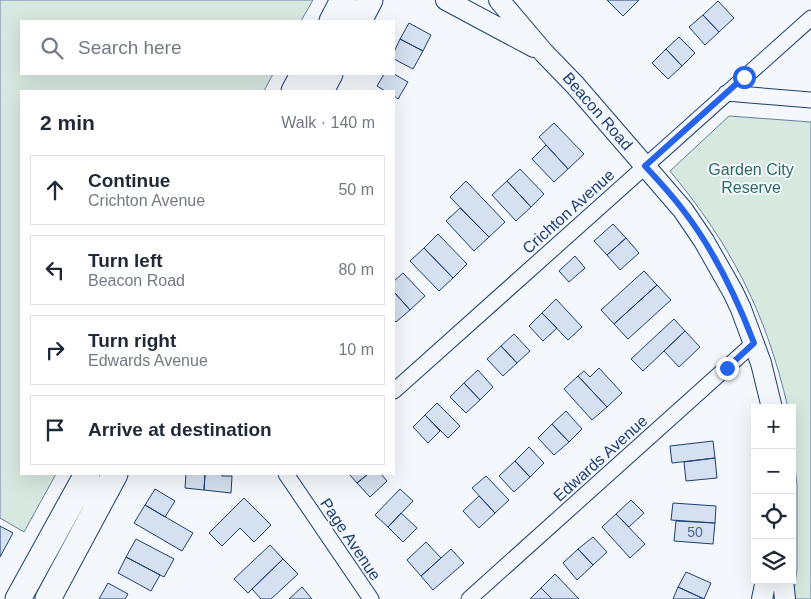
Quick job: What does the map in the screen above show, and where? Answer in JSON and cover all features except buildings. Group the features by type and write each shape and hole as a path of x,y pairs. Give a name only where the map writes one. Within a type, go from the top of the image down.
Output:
{"main road":[{"path":"333,20 343,0"},
{"path":"360,20 370,0"},
{"path":"295,90 302,75"},
{"path":"322,90 329,75"},
{"path":"18,599 86,475"},
{"path":"48,599 114,475"}],"street":[{"name":"Beacon Road","path":"446,0 544,54"},
{"name":"Beacon Road","path":"500,0 544,54 568,77 683,210 704,240 733,292 754,343 771,404"},
{"name":"Crichton Avenue","path":"395,390 811,18"},
{"path":"726,93 811,100"},
{"name":"Edwards Avenue","path":"469,599 754,343"},
{"name":"Page Avenue","path":"293,477 371,599"},
{"path":"762,599 765,584"},
{"path":"783,584 785,599"}],"green space":[{"path":"0,0 313,0 302,20 20,20 20,75 272,75 265,90 20,90 20,475 55,475 24,532 0,518"},
{"name":"Garden City Reserve","path":"729,116 811,122 811,599 795,599 794,591 797,569 796,404 787,404 769,341 744,282 729,254 712,226 670,171"}],"route":[{"path":"727,368 754,343 741,310 725,276 704,240 683,210 645,166 744,77"}]}
